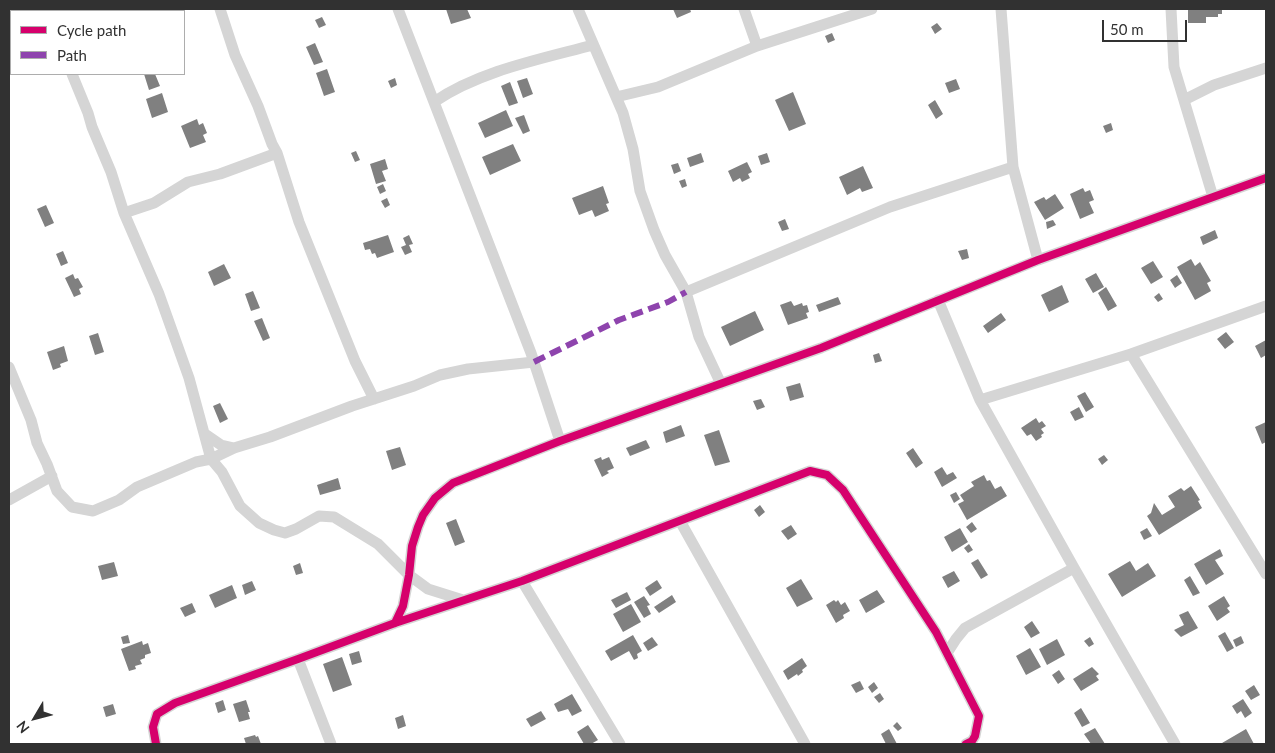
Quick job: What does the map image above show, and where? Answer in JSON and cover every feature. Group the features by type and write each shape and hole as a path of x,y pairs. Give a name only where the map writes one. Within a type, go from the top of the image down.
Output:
{"street":[{"path":"220,9 235,54 277,153 299,222 355,361 374,399"},
{"path":"398,9 534,362 560,441"},
{"path":"578,9 623,113 633,148 640,191 645,207 665,255 686,292 699,337 721,384"},
{"path":"744,9 757,46"},
{"path":"616,97 658,87 757,46 872,9"},
{"path":"1001,9 1013,167 1038,260"},
{"path":"1171,9 1174,67 1212,197"},
{"path":"434,102 448,92 470,82 514,67 593,45"},
{"path":"1184,100 1214,84 1266,68"},
{"path":"72,75 189,378 210,458 222,472 240,506 259,522 274,530 285,533 319,516 334,518 378,544 409,575 428,589 463,600"},
{"path":"124,213 154,203 188,182 220,174 277,153"},
{"path":"686,292 890,206 1013,167"},
{"path":"395,623 403,606 412,546 423,515 435,498 453,484 560,441 821,348 1038,260 1266,178"},
{"path":"938,300 980,400 1175,744"},
{"path":"980,400 1131,354 1266,306"},
{"path":"1131,354 1266,574"},
{"path":"9,367 57,491 72,507 93,511 119,500 137,487 196,462 414,386 440,375 468,369 534,362"},
{"path":"205,434 221,445 234,448"},
{"path":"156,744 153,727 156,714 175,703 395,623 522,581 810,471 827,475 843,490 936,632 979,716 975,736 972,741 966,744"},
{"path":"9,500 52,476"},
{"path":"680,521 805,744"},
{"path":"947,654 965,628 1074,568"},
{"path":"522,581 620,744"},
{"path":"298,659 331,744"}],"building":[{"path":"446,9 467,9 471,18 451,24"},
{"path":"673,9 690,9 691,12 677,18"},
{"path":"1188,9 1222,9 1222,14 1218,14 1218,17 1206,17 1206,23 1188,23"},
{"path":"322,17 326,25 319,28 315,20"},
{"path":"937,23 942,29 935,34 931,27"},
{"path":"832,33 835,40 828,43 825,36"},
{"path":"315,43 323,62 314,65 306,47"},
{"path":"327,69 335,92 324,96 316,73"},
{"path":"144,75 155,75 160,86 149,90"},
{"path":"395,78 397,85 391,88 388,81"},
{"path":"527,78 533,94 523,98 517,81"},
{"path":"956,79 960,89 949,93 945,83"},
{"path":"510,82 518,103 509,106 501,86"},
{"path":"793,92 806,124 789,131 775,100"},
{"path":"162,93 168,112 152,118 146,99"},
{"path":"935,100 943,114 936,119 928,105"},
{"path":"506,110 513,126 485,138 478,123"},
{"path":"524,115 530,131 523,134 515,118"},
{"path":"197,119 199,125 203,123 207,133 203,135 206,142 190,148 181,126"},
{"path":"1111,123 1113,130 1106,133 1103,126"},
{"path":"513,144 521,161 490,175 482,157"},
{"path":"356,151 360,160 355,162 351,153"},
{"path":"701,153 704,162 690,167 687,158"},
{"path":"767,153 770,162 761,165 758,156"},
{"path":"385,159 388,169 382,171 386,181 376,184 370,164"},
{"path":"747,162 752,172 748,174 750,178 742,182 740,178 733,182 728,171"},
{"path":"678,163 681,171 674,174 671,165"},
{"path":"863,166 873,188 862,192 860,188 847,195 839,177"},
{"path":"685,179 687,186 682,188 679,181"},
{"path":"383,184 386,191 380,194 377,187"},
{"path":"603,186 609,203 606,204 609,211 595,217 592,210 579,215 572,198"},
{"path":"1083,188 1085,192 1090,190 1094,200 1089,202 1094,213 1080,219 1070,194"},
{"path":"1055,194 1064,208 1045,220 1034,202 1044,197 1046,200"},
{"path":"387,198 390,205 385,208 381,201"},
{"path":"46,205 54,223 45,227 37,209"},
{"path":"785,219 789,229 782,231 778,222"},
{"path":"1053,220 1056,225 1047,229 1046,222"},
{"path":"1215,230 1218,238 1203,245 1200,237"},
{"path":"388,235 394,252 377,258 370,249 365,250 363,243"},
{"path":"409,235 413,244 409,245 412,252 405,255 401,247 406,245 403,238"},
{"path":"967,249 969,258 962,260 958,251"},
{"path":"63,251 68,263 61,266 56,254"},
{"path":"1191,259 1195,266 1200,262 1211,281 1207,283 1211,291 1195,300 1177,267"},
{"path":"1153,261 1163,277 1151,284 1141,268"},
{"path":"224,264 231,278 214,286 208,272"},
{"path":"1096,273 1104,287 1093,293 1085,279"},
{"path":"73,274 75,279 78,278 83,287 79,289 81,294 74,297 65,278"},
{"path":"1177,275 1182,283 1175,288 1170,280"},
{"path":"1062,285 1069,302 1049,312 1041,295"},
{"path":"1106,287 1117,306 1108,311 1098,293"},
{"path":"253,291 260,308 251,311 245,294"},
{"path":"1159,293 1163,299 1158,302 1154,297"},
{"path":"838,297 841,304 819,312 816,305"},
{"path":"791,301 794,306 802,303 803,306 807,305 809,312 806,313 808,318 788,325 780,305"},
{"path":"755,311 764,330 730,346 721,327"},
{"path":"1001,313 1006,320 988,333 983,326"},
{"path":"262,318 270,338 263,341 254,321"},
{"path":"1226,332 1234,342 1225,349 1217,339"},
{"path":"98,333 104,352 95,355 89,336"},
{"path":"1266,340 1266,355 1261,358 1255,346"},
{"path":"64,346 68,361 60,364 61,367 53,370 47,352"},
{"path":"879,353 882,361 875,363 873,355"},
{"path":"800,383 804,397 790,401 786,387"},
{"path":"1085,392 1094,407 1086,412 1077,396"},
{"path":"761,399 765,407 757,410 753,401"},
{"path":"220,403 228,419 220,423 213,406"},
{"path":"1079,407 1084,417 1075,421 1070,412"},
{"path":"1036,418 1039,423 1042,421 1046,426 1041,429 1044,433 1041,435 1042,437 1036,441 1031,434 1027,436 1021,428"},
{"path":"1266,422 1266,442 1262,444 1255,427"},
{"path":"681,425 685,436 666,443 663,432"},
{"path":"719,430 730,462 715,466 704,435"},
{"path":"646,440 650,448 630,456 626,448"},
{"path":"400,447 406,465 392,470 386,451"},
{"path":"913,448 923,463 916,468 906,453"},
{"path":"1104,455 1108,460 1102,465 1098,459"},
{"path":"601,457 602,460 609,457 614,468 607,471 609,473 602,477 594,460"},
{"path":"942,467 947,475 953,472 957,478 942,487 934,472"},
{"path":"984,475 987,481 990,480 995,489 1001,486 1007,496 967,520 958,504 964,501 960,495 974,486 971,482"},
{"path":"338,478 341,489 320,495 317,485"},
{"path":"1191,486 1200,500 1198,501 1202,508 1159,535 1147,516 1151,513 1154,503 1162,515 1175,507 1168,496 1181,488 1184,491"},
{"path":"956,492 960,499 954,503 950,495"},
{"path":"760,505 765,512 759,517 754,510"},
{"path":"456,519 465,542 455,546 446,523"},
{"path":"972,522 977,529 971,533 966,527"},
{"path":"791,525 797,534 788,540 781,531"},
{"path":"960,528 968,542 952,552 944,537"},
{"path":"1147,528 1152,536 1144,540 1140,532"},
{"path":"969,544 973,550 968,553 964,548"},
{"path":"1220,549 1223,556 1215,560 1224,574 1206,585 1194,564"},
{"path":"978,559 988,575 981,579 971,563"},
{"path":"1130,561 1136,571 1148,563 1156,576 1122,597 1108,574"},
{"path":"114,562 118,576 102,580 98,566"},
{"path":"300,563 303,573 296,575 293,566"},
{"path":"954,571 960,581 948,588 942,577"},
{"path":"1190,576 1200,593 1193,596 1184,580"},
{"path":"801,579 813,599 797,607 786,588"},
{"path":"657,580 662,588 650,596 645,588"},
{"path":"252,581 256,590 245,595 242,585"},
{"path":"232,585 237,598 215,608 209,595"},
{"path":"877,590 885,602 866,613 859,600"},
{"path":"627,592 631,600 616,608 611,600"},
{"path":"672,595 676,602 659,613 654,607"},
{"path":"644,596 650,605 647,606 651,614 644,618 634,602"},
{"path":"1224,596 1230,606 1227,608 1230,612 1217,621 1208,606"},
{"path":"834,600 836,602 838,600 841,605 845,602 850,611 843,615 844,618 836,623 826,605"},
{"path":"192,603 196,612 185,617 180,608"},
{"path":"631,604 641,622 623,632 613,614"},
{"path":"1188,611 1198,628 1181,637 1174,630 1184,625 1179,615"},
{"path":"1032,621 1040,633 1031,638 1024,627"},
{"path":"1225,632 1234,648 1227,652 1218,636"},
{"path":"128,635 130,643 123,644 121,637"},
{"path":"633,635 642,651 637,654 638,658 634,660 629,651 611,661 605,651"},
{"path":"1241,636 1244,643 1236,647 1233,640"},
{"path":"652,637 658,645 648,651 643,643"},
{"path":"1090,637 1094,644 1089,647 1084,641"},
{"path":"1057,639 1065,655 1047,665 1039,649"},
{"path":"142,641 143,645 148,643 151,653 145,655 145,658 140,660 142,664 135,666 136,669 129,671 121,649"},
{"path":"1030,648 1041,667 1026,675 1016,656"},
{"path":"359,651 362,662 352,665 349,654"},
{"path":"342,657 352,685 333,692 323,664"},
{"path":"802,658 807,666 798,676 797,674 788,680 783,671"},
{"path":"1092,667 1099,674 1096,676 1099,680 1081,691 1073,679"},
{"path":"1059,670 1065,679 1058,684 1052,675"},
{"path":"860,681 864,689 856,693 851,685"},
{"path":"874,682 878,688 872,693 868,687"},
{"path":"1254,685 1260,695 1251,700 1245,691"},
{"path":"880,693 884,699 879,703 874,697"},
{"path":"572,694 582,711 572,716 568,709 558,712 554,704"},
{"path":"1243,699 1252,713 1245,718 1241,711 1237,714 1232,706"},
{"path":"223,700 226,710 218,713 215,703"},
{"path":"246,700 250,719 239,722 233,704"},
{"path":"113,704 116,714 106,717 103,707"},
{"path":"1081,708 1090,723 1082,727 1074,713"},
{"path":"541,711 546,719 531,727 526,719"},
{"path":"403,715 406,726 398,729 395,718"},
{"path":"897,722 902,728 898,731 893,726"},
{"path":"588,725 598,740 591,744 584,744 577,732"},
{"path":"1095,728 1105,744 1091,744 1084,734"},
{"path":"889,729 897,744 886,744 881,734"},
{"path":"1246,729 1254,744 1222,743"},
{"path":"255,735 256,737 258,736 261,744 246,744 244,738"}],"marked path":[{"path":"534,362 619,320 668,302 686,292"}],"cycle path":[{"path":"395,623 403,606 412,546 418,527 423,515 435,498 453,483 560,441 821,348 1038,260 1266,178"},
{"path":"156,744 153,727 157,714 175,703 395,623 522,581 810,471 827,475 843,490 936,632 979,716 975,736 972,741 966,744"}]}
